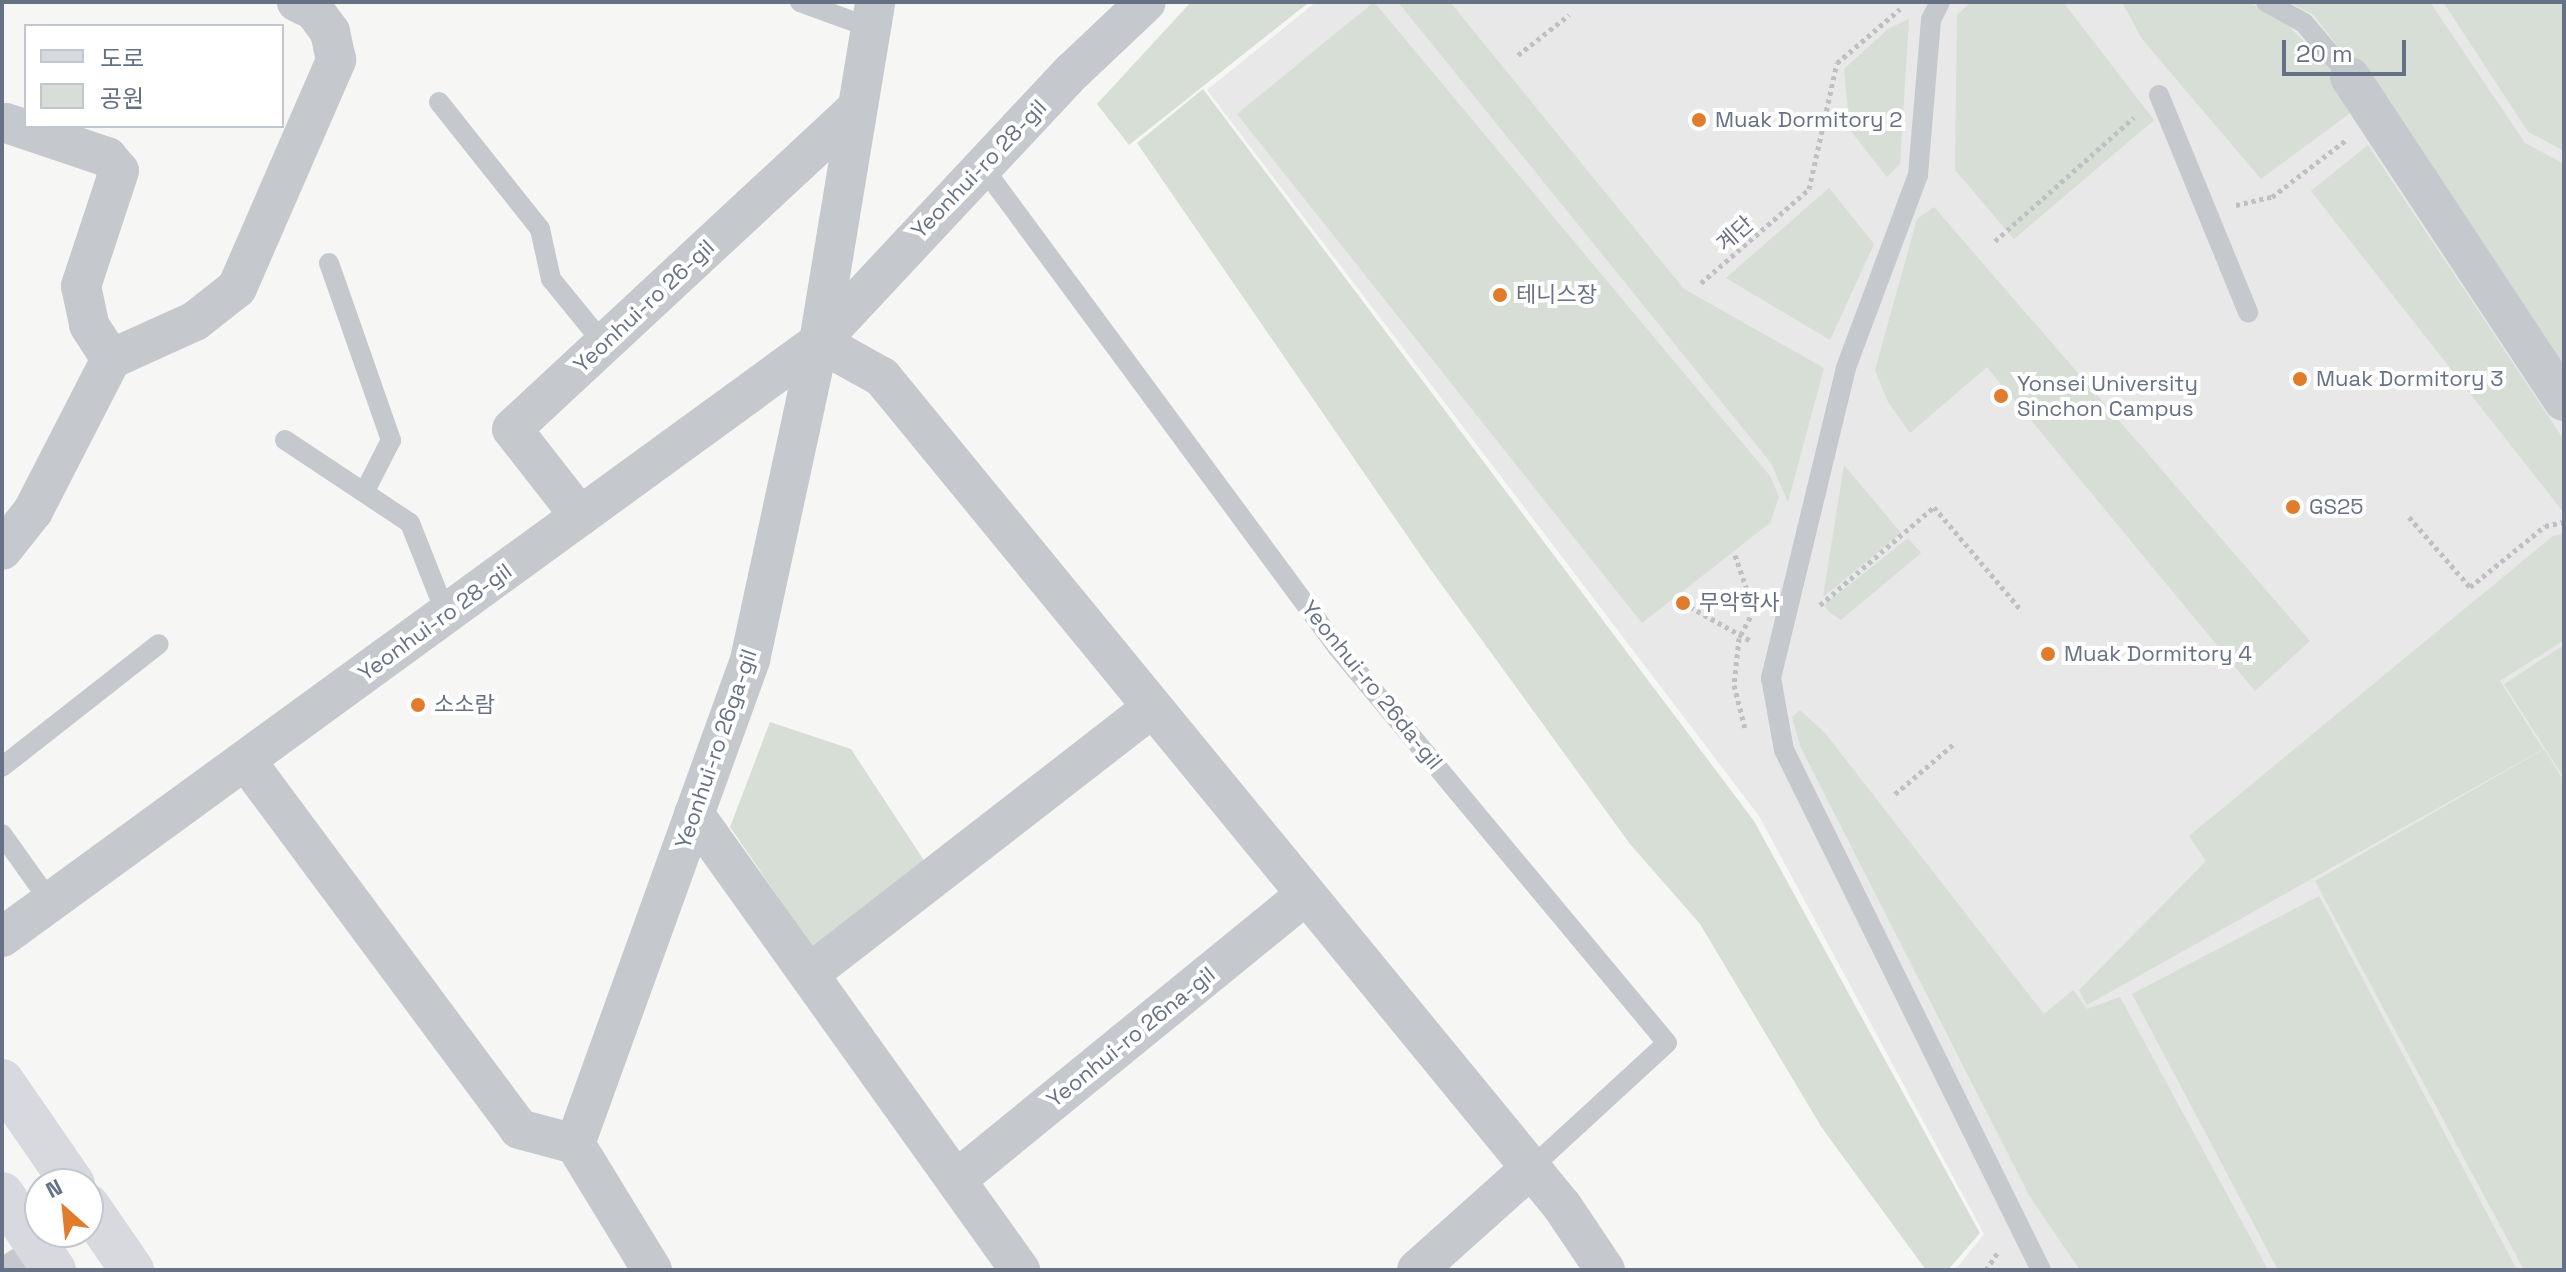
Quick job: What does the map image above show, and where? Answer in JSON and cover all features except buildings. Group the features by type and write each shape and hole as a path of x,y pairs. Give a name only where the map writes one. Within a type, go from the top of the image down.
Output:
{"main road":[{"path":"2,1081 62,1168"},
{"path":"2,1194 38,1265"},
{"path":"104,1229 132,1270"}],"street":[{"path":"2,550 33,511 111,359 195,321 237,288 336,60 330,32 314,10 297,2"},
{"name":"Yeonhui-ro 28-gil","path":"2,937 819,342 982,166 1146,2"},
{"path":"873,15 819,342 882,377 1531,1168 1605,1270"},
{"path":"2350,77 2564,401"},
{"name":"Yeonhui-ro 26-gil","path":"580,516 512,429 857,108"},
{"path":"3,125 107,157 119,171 81,286 89,325 111,359"},
{"name":"Yeonhui-ro 26ga-gil","path":"575,1144 750,660 819,342"},
{"path":"809,974 1153,707"},
{"path":"246,761 519,1129 575,1144 652,1270"},
{"path":"694,814 1020,1270"},
{"name":"Yeonhui-ro 26na-gil","path":"956,1180 1306,895"},
{"path":"1417,1270 1531,1168"}],"lane":[{"path":"800,2 873,15"},
{"path":"1940,2 1931,20 1918,175 1846,368 1771,678 1784,750 2041,1270"},
{"path":"2266,2 2304,23 2350,77"},
{"path":"2159,95 2248,312"},
{"path":"439,102 540,229 551,279 604,344"},
{"name":"Yeonhui-ro 26da-gil","path":"982,166 1337,647 1667,1043 1531,1168"},
{"path":"329,263 391,440 365,491"},
{"path":"285,440 410,523 446,614"},
{"path":"2,767 159,644"},
{"path":"2,834 51,903"}],"path":[{"path":"1518,55 1569,15"},
{"name":"계단","path":"1701,283 1809,189 1837,63 1895,15"},
{"path":"1995,241 2159,95"},
{"path":"2272,197 2376,118"},
{"path":"1824,602 1934,507 2022,611"},
{"path":"2409,517 2470,587 2545,526 2564,522"},
{"path":"1683,603 1739,638 1754,610 1735,555"},
{"path":"1895,794 1956,742"}],"shaded area":[{"name":"Yonsei University Sinchon Campus","path":"1316,2 2443,2 2528,132 2564,151 2564,1270 1955,1270 1984,1234 1759,816 1207,90"}],"green space":[{"path":"1191,2 1308,3 1129,145 1097,104"},
{"name":"테니스장","path":"1374,2 1770,476 1779,497 1770,523 1642,623 1237,114"},
{"path":"1398,2 1450,2 1684,289 1824,368 1788,502 1771,463"},
{"path":"1971,2 2063,2 2154,120 2014,239 1955,170 1957,15"},
{"path":"2122,2 2247,2 2281,18 2342,81 2353,111 2261,179 2142,39"},
{"path":"2289,2 2430,2 2525,143 2564,164 2564,381 2398,127 2314,15"},
{"path":"2443,2 2564,2 2564,151 2528,132"},
{"path":"1909,19 1900,164 1887,177 1850,130 1844,69 1888,29"},
{"path":"1203,89 1754,821 1980,1233 1948,1270 1926,1270 1822,1128 1700,924 1630,844 1428,566 1137,143"},
{"path":"2368,145 2564,440 2564,513 2311,191"},
{"path":"1829,188 1874,244 1830,340 1726,278"},
{"path":"1934,207 2310,641 2255,691 1987,367 1910,433 1888,402 1875,370 1917,219"},
{"path":"1844,465 1901,533 1823,597"},
{"path":"2564,533 2564,640 2500,681 2543,749 2087,1005 2079,990 2206,861 2189,836 2553,536"},
{"path":"1908,538 1921,553 1841,620 1829,612 1824,605"},
{"path":"2564,645 2564,778 2504,684"},
{"path":"1800,710 1825,733 2044,1014 2073,990 2087,1009 2120,997 2268,1270 2080,1270 2030,1197 1801,748 1792,717"},
{"path":"770,722 851,749 927,865 813,948 730,827"},
{"path":"2544,749 2564,781 2564,1270 2524,1270 2315,881"},
{"path":"2319,896 2517,1270 2278,1270 2132,994"}],"place":[{"name":"Muak Dormitory 2","path":"1699,120"},
{"name":"테니스장","path":"1500,295"},
{"name":"Muak Dormitory 3","path":"2300,379"},
{"name":"Yonsei University Sinchon Campus","path":"2001,396"},
{"name":"GS25","path":"2293,507"},
{"name":"무악학사","path":"1683,603"},
{"name":"Muak Dormitory 4","path":"2048,654"},
{"name":"소소람","path":"418,705"}]}
